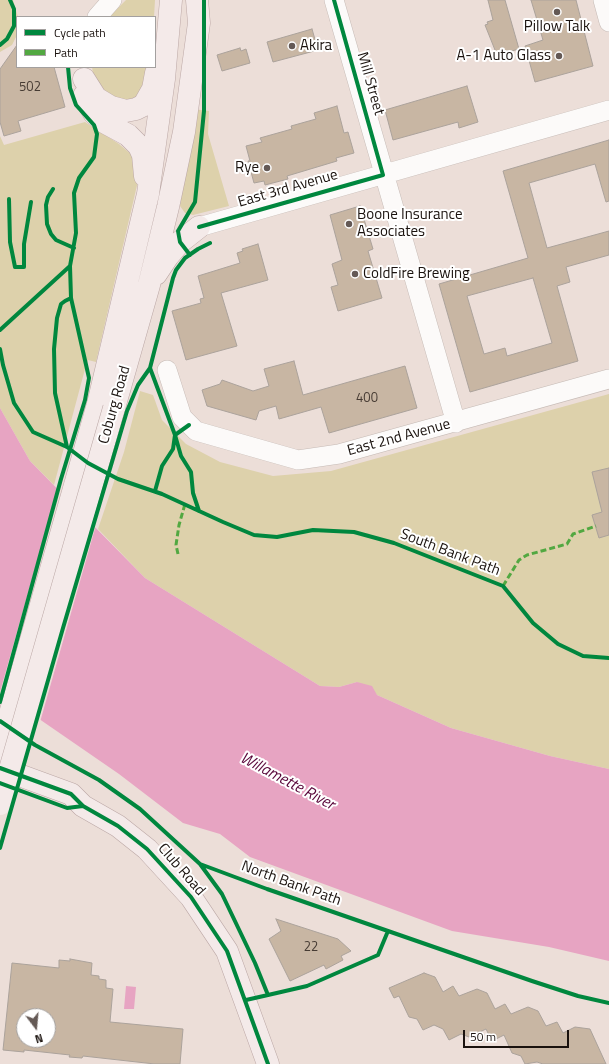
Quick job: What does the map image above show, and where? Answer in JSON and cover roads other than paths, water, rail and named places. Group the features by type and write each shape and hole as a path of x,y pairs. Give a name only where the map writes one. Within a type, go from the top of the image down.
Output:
{"main road":[{"name":"Coburg Road","path":"0,749 106,406 149,285 184,132 199,23 198,0"},
{"name":"Coburg Road","path":"0,804 106,406 148,194 159,121 170,10"},
{"path":"83,73 96,98 111,107 126,111 136,109 144,105 153,89 170,10"},
{"path":"83,73 85,100 94,113 104,122 128,135 140,148 143,155 148,194"},
{"path":"168,207 183,221 199,227"},
{"path":"149,285 168,256 180,242 199,227"},
{"name":"Club Road","path":"0,768 71,794 83,806 118,826 146,849 191,897 227,951 268,1064"},
{"path":"0,783 67,808 83,806"}],"street":[{"path":"98,16 112,0"},
{"name":"Mill Street","path":"334,0 383,174 456,422"},
{"path":"603,0 609,22"},
{"name":"East 3rd Avenue","path":"199,227 609,110"},
{"name":"East 2nd Avenue","path":"167,370 182,417 196,431 298,460 339,454 609,379"}],"water":[{"name":"Willamette River","path":"0,408 30,461 145,578 320,686 339,687 357,682 372,686 377,695 451,728 550,756 609,769 609,961 549,947 452,931 250,857 220,834 183,823 119,774 0,692"},
{"path":"126,986 136,987 134,1009 124,1009"}],"place":[{"name":"Pillow Talk","path":"557,12"},
{"name":"Akira","path":"292,46"},
{"name":"A-1 Auto Glass","path":"559,56"},
{"name":"Rye","path":"267,168"},
{"name":"Boone Insurance Associates","path":"349,224"},
{"name":"ColdFire Brewing","path":"355,274"}]}
